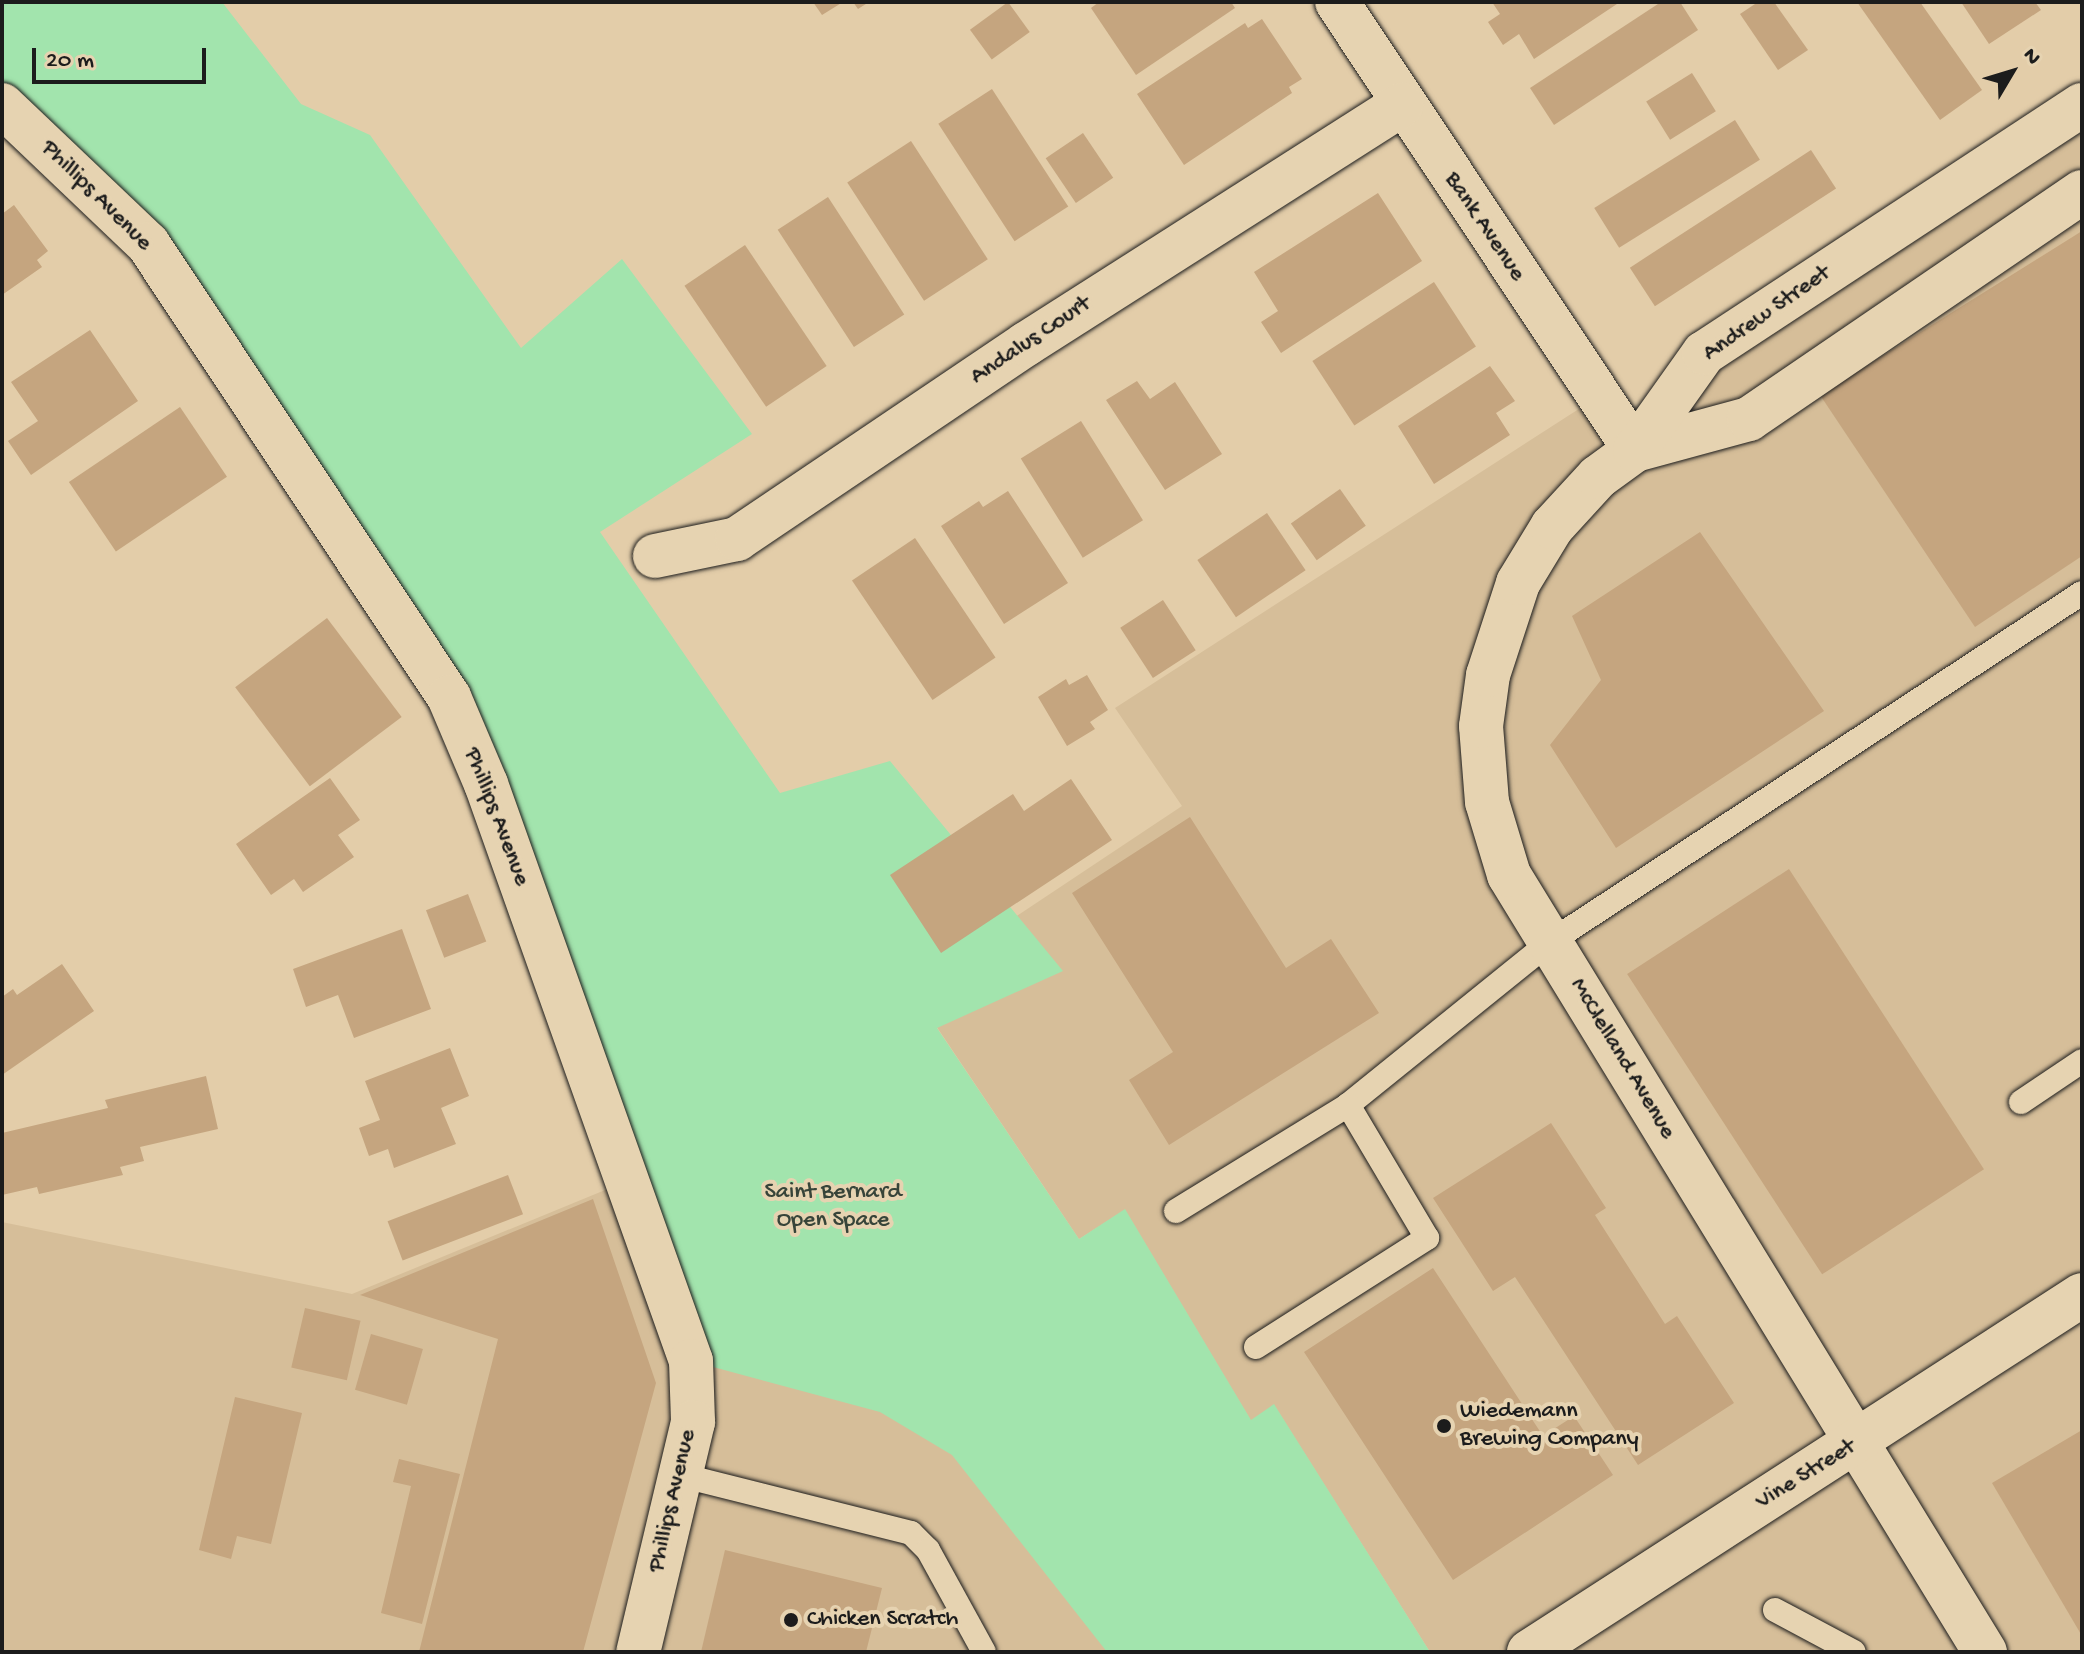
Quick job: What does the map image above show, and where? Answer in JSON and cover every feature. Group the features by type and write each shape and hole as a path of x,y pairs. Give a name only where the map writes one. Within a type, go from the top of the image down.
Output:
{"street":[{"name":"Bank Avenue","path":"1337,2 1401,105 1635,450"},
{"name":"Phillips Avenue","path":"2,105 148,244 449,697 486,784 691,1361 693,1422 638,1652"},
{"name":"Andalus Court","path":"655,556 737,539 1039,336 1401,105"},
{"name":"Andrew Street","path":"1635,450 1704,353 2082,105"},
{"path":"1635,450 1749,419 2082,192"},
{"name":"McClelland Avenue","path":"1635,450 1598,477 1552,527 1518,583 1488,675 1481,726 1487,802 1509,875 1860,1441 1985,1652"},
{"name":"Vine Street","path":"1529,1652 2082,1295"}],"lane":[{"path":"1176,1211 1348,1105 1550,942 2082,593"},
{"path":"2021,1102 2082,1061"},
{"path":"1256,1347 1427,1238 1348,1105"},
{"path":"680,1475 911,1533 928,1550 984,1652"},
{"path":"1775,1610 1854,1652"}],"shaded area":[{"path":"2082,105 2082,1652 1430,1652 1274,1405 1251,1421 1125,1210 1079,1239 910,987 1182,806 1115,708 1599,396 1634,449 1704,353"},
{"path":"627,1181 986,1441 1108,1652 2,1652 2,1222 352,1294"}],"green space":[{"name":"Saint Bernard Open Space","path":"2,2 222,2 301,104 370,135 521,348 622,259 752,434 600,532 780,793 890,761 1063,971 937,1028 1079,1239 1125,1209 1251,1420 1274,1404 1430,1652 1107,1652 952,1455 880,1412 691,1361 486,784 196,312 2,105"}],"building":[{"path":"813,2 843,2 822,15"},
{"path":"853,2 869,2 858,9"},
{"path":"1008,2 1030,32 992,60 970,30"},
{"path":"1099,2 1231,2 1235,8 1136,75 1091,8"},
{"path":"1492,2 1620,2 1534,59 1519,34 1503,45 1488,22 1500,14"},
{"path":"1661,2 1680,2 1698,30 1554,125 1530,88"},
{"path":"1758,2 1774,2 1808,50 1778,70 1740,14"},
{"path":"1857,2 1920,2 1982,90 1940,120"},
{"path":"1961,2 2035,2 2041,10 1989,44"},
{"path":"1262,19 1302,79 1289,87 1292,93 1184,165 1137,94 1245,23 1248,28"},
{"path":"1692,73 1716,111 1670,140 1646,102"},
{"path":"992,89 1068,206 1015,241 938,124"},
{"path":"1735,120 1760,160 1619,248 1594,208"},
{"path":"1083,133 1113,178 1076,203 1046,158"},
{"path":"911,141 988,259 924,301 847,182"},
{"path":"1811,150 1836,189 1655,306 1630,268"},
{"path":"1378,193 1422,261 1281,353 1261,322 1278,311 1254,272"},
{"path":"828,197 904,314 854,347 778,230"},
{"path":"14,205 48,251 37,260 42,267 2,295 2,214"},
{"path":"2082,231 2082,556 1975,627 1820,395"},
{"path":"745,245 827,366 766,407 684,286"},
{"path":"1434,282 1476,347 1354,426 1312,361"},
{"path":"90,330 138,401 31,475 8,441 38,421 11,382"},
{"path":"1490,366 1515,401 1496,413 1510,435 1434,484 1398,426"},
{"path":"1137,381 1150,399 1175,382 1222,454 1165,490 1106,400"},
{"path":"180,407 227,477 116,552 69,482"},
{"path":"1081,421 1143,520 1083,558 1021,459"},
{"path":"1340,489 1366,526 1317,560 1291,523"},
{"path":"1008,491 1068,583 1004,624 941,526 979,501 983,507"},
{"path":"1267,513 1306,570 1236,617 1197,560"},
{"path":"1700,532 1824,711 1616,848 1550,745 1601,680 1572,616"},
{"path":"915,538 996,657 933,700 852,580"},
{"path":"1163,600 1196,650 1153,678 1120,628"},
{"path":"327,618 402,717 310,786 235,687"},
{"path":"1087,675 1108,710 1090,722 1095,729 1067,746 1038,697 1066,679 1069,685"},
{"path":"330,778 360,820 338,835 354,857 303,892 294,879 271,895 236,844"},
{"path":"1071,779 1112,840 941,953 890,875 1013,794 1024,811"},
{"path":"1190,817 1286,968 1331,939 1379,1013 1169,1145 1129,1080 1173,1052 1072,893"},
{"path":"1789,869 1984,1169 1822,1274 1627,974"},
{"path":"468,894 486,942 444,958 426,910"},
{"path":"402,929 431,1009 354,1038 338,995 306,1007 293,969"},
{"path":"62,964 94,1011 2,1075 2,997 13,989 17,995"},
{"path":"450,1048 469,1096 441,1108 456,1144 394,1168 388,1149 369,1156 359,1128 380,1120 365,1081"},
{"path":"206,1076 218,1129 140,1147 144,1161 120,1167 123,1175 39,1194 37,1187 2,1195 2,1133 108,1108 105,1100"},
{"path":"1551,1123 1606,1208 1595,1215 1665,1324 1677,1316 1734,1403 1638,1465 1515,1277 1493,1291 1433,1198"},
{"path":"508,1175 523,1214 403,1260 388,1221"},
{"path":"593,1199 656,1383 583,1652 419,1652 498,1339 360,1295"},
{"name":"Wiedemann Brewing Company","path":"1433,1268 1543,1436 1574,1416 1613,1475 1453,1580 1304,1352"},
{"path":"305,1308 361,1321 347,1380 291,1367"},
{"path":"371,1334 423,1349 407,1405 355,1390"},
{"path":"235,1397 302,1413 271,1544 237,1536 231,1559 199,1550"},
{"path":"2082,1430 2082,1636 1992,1483"},
{"path":"399,1459 460,1474 422,1624 381,1613 411,1486 393,1482"},
{"name":"Chicken Scratch","path":"725,1550 882,1588 866,1652 701,1652"}],"place":[{"name":"Wiedemann Brewing Company","path":"1444,1426"},
{"name":"Chicken Scratch","path":"791,1620"}]}
